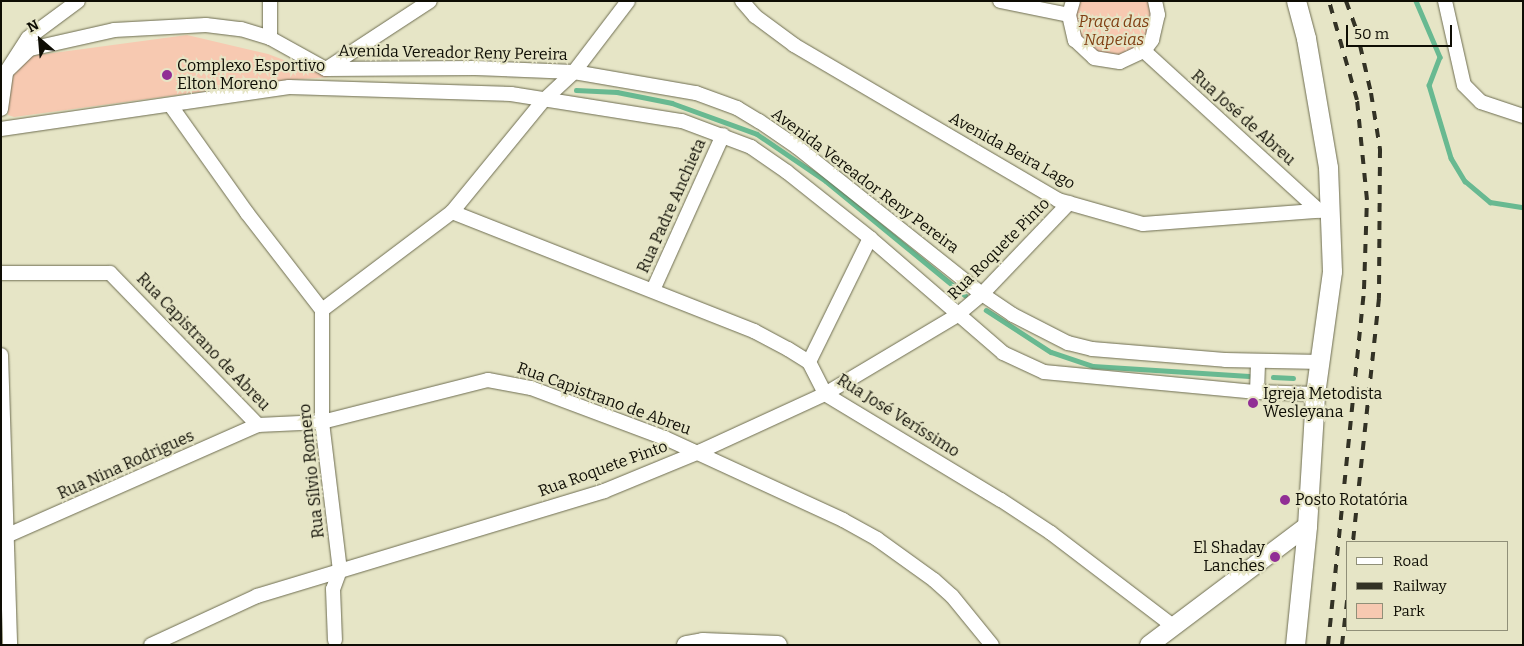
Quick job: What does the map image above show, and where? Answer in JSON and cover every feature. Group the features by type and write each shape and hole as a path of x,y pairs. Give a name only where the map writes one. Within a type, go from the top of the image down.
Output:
{"main road":[{"path":"1294,645 1307,526 1315,394 1321,362 1332,271 1325,210 1326,157 1306,38 1296,1"}],"street":[{"path":"1,109 6,72 28,38 78,1"},
{"path":"270,1 270,38"},
{"path":"326,69 430,1"},
{"path":"171,106 247,213 322,310 452,212 543,101 574,72 628,1"},
{"name":"Avenida Beira Lago","path":"742,1 755,16 794,45 940,132 1069,203 1143,224 1325,210"},
{"path":"1000,1 1071,8 1075,40 1094,58 1120,62 1144,51 1157,28 1155,1"},
{"path":"1445,1 1464,85 1481,102 1523,116"},
{"name":"Avenida Vereador Reny Pereira","path":"6,72 30,49 114,30 206,25 241,28 270,38 326,69 475,68 574,72 696,93 737,108 797,147 982,294 1013,315 1054,336 1092,350 1258,362 1321,362"},
{"name":"Rua José de Abreu","path":"1144,51 1325,210"},
{"path":"1,129 171,106 289,86 511,94 543,101 682,121 751,147 787,172 870,238 956,316 1003,353 1044,372 1257,392 1315,394"},
{"name":"Rua Padre Anchieta","path":"653,290 722,135"},
{"name":"Rua Roquete Pinto","path":"150,645 257,596 556,507 699,452 825,394 956,316 982,294 1069,203"},
{"path":"452,212 754,331 809,362 870,238"},
{"name":"Rua Capistrano de Abreu","path":"1,273 110,273 258,426 322,422 488,380 531,388 699,452 877,539 952,596 992,645"},
{"name":"Rua Sílvio Romero","path":"322,310 322,422 340,570 333,589 335,640"},
{"path":"1,355 10,645"},
{"name":"Rua José Veríssimo","path":"809,362 825,394 1001,500 1051,533 1174,626"},
{"path":"1257,392 1258,362"},
{"name":"Rua Nina Rodrigues","path":"6,536 258,426"},
{"path":"1149,645 1307,526"},
{"path":"686,645 703,642 778,645"}],"green space":[{"name":"Praça das Napeias","path":"1076,1 1153,1 1155,31 1126,59 1086,50 1072,12"},
{"name":"Complexo Esportivo Elton Moreno","path":"187,35 268,54 329,77 288,80 14,117 8,115 7,98 14,72 31,56"}],"waterway":[{"path":"1416,1 1440,57 1429,85 1451,158 1465,181 1490,202 1523,207"},
{"path":"576,90 617,92 672,103 757,134 826,181 965,295"},
{"path":"986,310 1051,352 1093,366 1249,376"},
{"path":"1273,377 1293,378"}],"railway":[{"path":"1328,645 1364,289 1367,200 1357,100 1329,1"},
{"path":"1346,1 1356,28 1371,93 1380,149 1379,298 1353,541"},
{"path":"1342,645 1346,610"}],"place":[{"name":"Complexo Esportivo Elton Moreno","path":"167,75"},
{"name":"Igreja Metodista Wesleyana","path":"1253,403"},
{"name":"Posto Rotatória","path":"1285,500"},
{"name":"El Shaday Lanches","path":"1275,557"}]}
